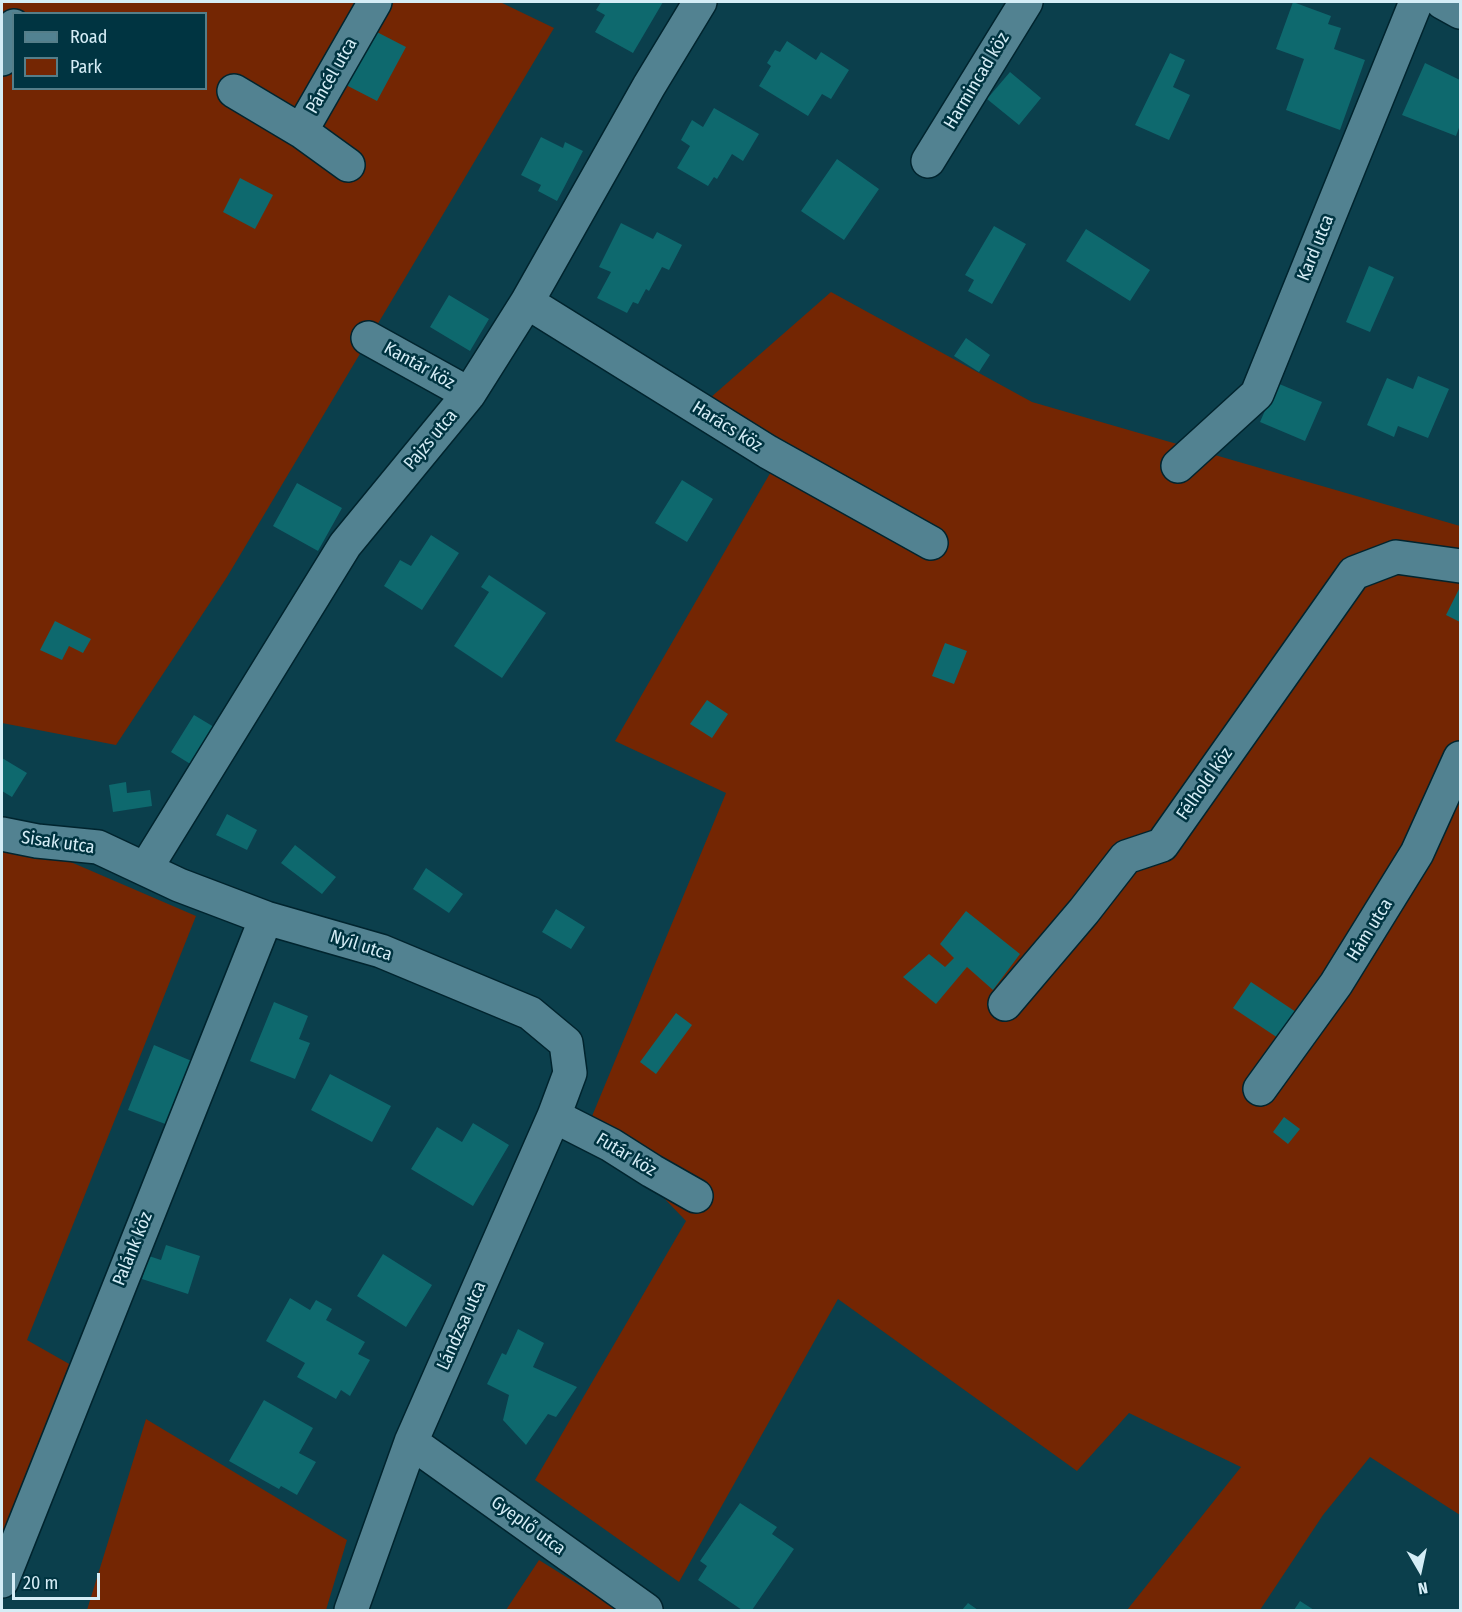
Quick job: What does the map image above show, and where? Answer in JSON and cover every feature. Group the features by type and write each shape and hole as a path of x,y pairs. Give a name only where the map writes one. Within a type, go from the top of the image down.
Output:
{"street":[{"name":"Páncél utca","path":"348,165 301,131 375,2"},
{"name":"Pajzs utca","path":"146,868 345,545 470,394 527,302 649,86 700,2"},
{"name":"Harmincad köz","path":"928,161 1026,2"},
{"name":"Kard utca","path":"1178,466 1257,394 1416,2"},
{"path":"1442,2 1461,12"},
{"path":"2,59 12,32"},
{"path":"234,92 301,131"},
{"name":"Harács köz","path":"527,302 768,452 932,543"},
{"name":"Kantár köz","path":"368,338 470,394"},
{"name":"Félhold köz","path":"1005,1004 1084,911 1126,857 1162,845 1354,573 1396,557 1461,566"},
{"name":"Hám utca","path":"1260,1089 1336,984 1418,853 1461,758"},
{"name":"Sisak utca","path":"2,834 37,841 98,847 146,868"},
{"name":"Nyíl utca","path":"146,868 196,892 266,918 381,951 530,1013 566,1043"},
{"name":"Palánk köz","path":"2,1581 266,918"},
{"name":"Lándzsa utca","path":"351,1611 411,1442 554,1116 570,1073 566,1043"},
{"name":"Futár köz","path":"554,1116 611,1145 696,1196"},
{"name":"Gyeplő utca","path":"411,1442 646,1611"}],"green space":[{"path":"2,2 500,2 554,28 227,577 116,745 2,723"},
{"path":"831,292 1032,402 1460,526 1460,1515 1370,1457 1323,1515 1260,1610 1127,1610 1241,1467 1129,1413 1077,1471 838,1299 679,1582 535,1480 686,1221 590,1121 726,793 615,741 787,444 702,405"},
{"path":"8,835 196,916 27,1340 78,1369 2,1561 2,836"},
{"path":"146,1419 347,1540 326,1610 87,1610"},
{"path":"539,1560 619,1610 506,1610"}],"building":[{"path":"601,2 663,2 633,53 595,32 605,15 596,10"},
{"path":"1293,2 1331,16 1328,24 1341,28 1334,49 1365,60 1340,130 1286,110 1304,59 1276,49"},
{"path":"373,30 406,47 377,101 344,84"},
{"path":"787,41 816,60 821,52 849,70 831,99 822,94 808,116 759,86 771,66 767,63 775,50 780,52"},
{"path":"1170,53 1185,60 1173,87 1190,95 1169,140 1135,125"},
{"path":"1425,63 1460,80 1460,125 1456,136 1402,115"},
{"path":"1010,72 1041,98 1019,125 987,99"},
{"path":"714,108 759,134 743,161 732,154 717,179 714,177 708,186 677,168 690,146 681,140 692,120 703,127"},
{"path":"541,137 563,148 565,142 583,151 557,201 538,191 541,185 521,175"},
{"path":"837,159 879,189 844,240 801,211"},
{"path":"240,178 273,195 255,229 223,212"},
{"path":"621,223 653,239 657,232 682,245 669,270 662,267 649,291 646,289 638,304 633,302 627,313 597,298 611,272 599,267"},
{"path":"994,226 1026,244 992,304 968,291 974,280 965,275"},
{"path":"1086,229 1150,270 1130,301 1066,261"},
{"path":"1369,266 1394,277 1370,332 1346,322"},
{"path":"449,295 489,319 470,351 430,327"},
{"path":"966,338 990,355 979,372 954,356"},
{"path":"1418,376 1449,389 1428,438 1398,426 1394,437 1367,425 1387,378 1413,389"},
{"path":"1277,383 1322,402 1305,441 1260,422"},
{"path":"682,480 713,499 687,542 655,523"},
{"path":"297,483 342,508 318,551 273,526"},
{"path":"431,535 459,553 422,610 384,586 400,560 411,566"},
{"path":"489,575 546,613 502,678 454,646 489,592 481,587"},
{"path":"1460,587 1460,622 1446,615"},
{"path":"55,621 91,639 83,653 69,646 62,660 40,650"},
{"path":"945,643 967,651 954,684 932,676"},
{"path":"707,700 728,714 712,738 690,724"},
{"path":"194,715 214,727 192,765 171,752"},
{"path":"2,758 27,773 12,797 2,791"},
{"path":"126,782 127,793 150,790 152,806 113,812 109,785"},
{"path":"227,814 257,830 247,850 216,835"},
{"path":"295,845 336,877 322,894 281,863"},
{"path":"426,868 463,894 449,913 413,889"},
{"path":"556,909 585,927 571,949 542,932"},
{"path":"966,911 1020,954 993,990 967,967 936,1004 903,977 929,954 945,967 954,958 940,944"},
{"path":"1251,982 1299,1014 1281,1040 1233,1008"},
{"path":"274,1002 308,1016 299,1039 310,1043 295,1079 250,1061"},
{"path":"676,1013 692,1025 656,1074 640,1062"},
{"path":"154,1045 201,1065 176,1128 128,1110"},
{"path":"330,1074 391,1106 372,1142 311,1110"},
{"path":"1284,1117 1300,1129 1288,1144 1273,1132"},
{"path":"473,1123 509,1145 473,1206 411,1169 437,1127 462,1142"},
{"path":"166,1245 200,1256 188,1294 142,1279 149,1256 161,1260"},
{"path":"383,1254 432,1285 406,1327 357,1296"},
{"path":"290,1298 310,1310 316,1300 332,1309 326,1320 365,1342 358,1354 370,1360 350,1396 341,1390 336,1399 297,1377 305,1363 266,1341"},
{"path":"518,1329 544,1343 533,1367 577,1387 556,1417 548,1414 526,1445 503,1420 509,1395 487,1384 502,1353 506,1355"},
{"path":"264,1400 313,1428 299,1453 316,1462 297,1495 281,1486 279,1489 229,1461"},
{"path":"740,1503 777,1527 772,1534 794,1549 752,1610 742,1610 698,1580 707,1566 700,1561"},
{"path":"1300,1601 1314,1610 1294,1610"},
{"path":"968,1603 978,1610 962,1610"}]}
